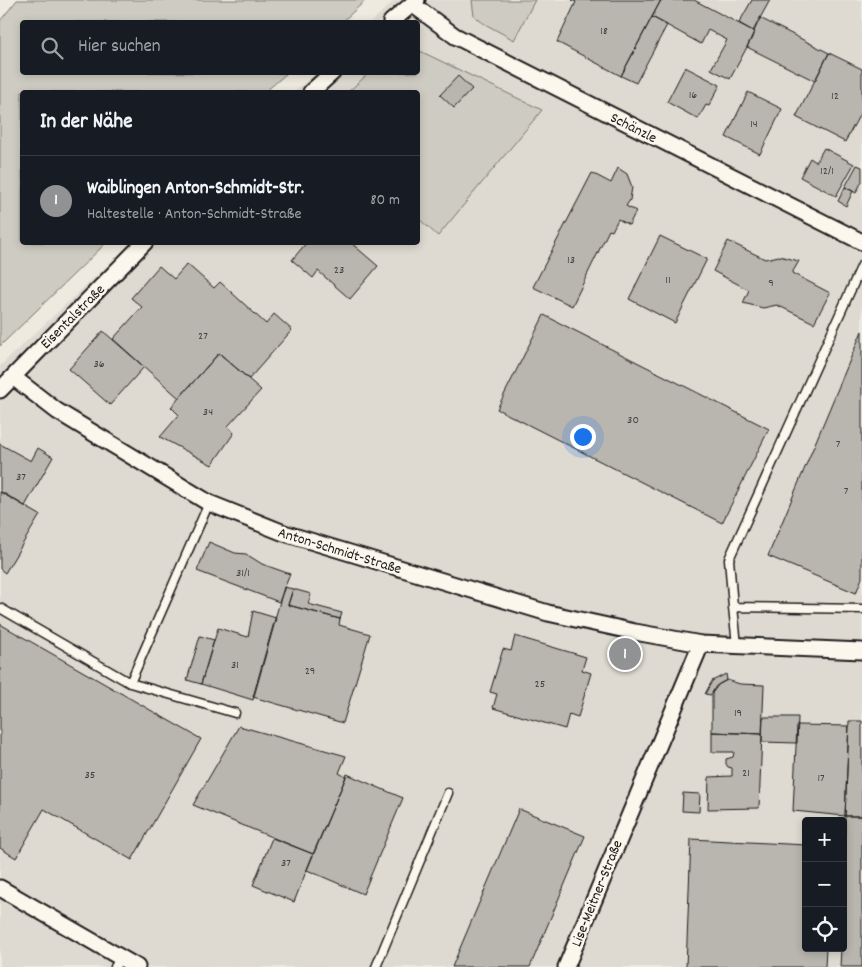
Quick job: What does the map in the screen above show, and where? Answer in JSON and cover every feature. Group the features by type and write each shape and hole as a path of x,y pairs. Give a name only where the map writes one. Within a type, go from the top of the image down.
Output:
{"street":[{"path":"393,20 414,2"},
{"name":"Schänzle","path":"414,2 455,36 862,242"},
{"path":"313,90 331,75"},
{"name":"Eisentalstraße","path":"0,390 143,245"},
{"name":"Anton-Schmidt-Straße","path":"12,377 56,410 209,503 284,533 548,613 701,644 862,650"},
{"name":"Lise-Meitner-Straße","path":"566,967 701,644"},
{"path":"0,888 118,962 137,967"}],"lane":[{"path":"737,645 729,559 862,265"},
{"path":"130,683 209,503"},
{"path":"733,607 862,608"},
{"path":"0,608 130,683 235,713"},
{"path":"376,967 448,794"}],"shaded area":[{"path":"17,0 366,0 344,20 20,20 20,75 285,75 267,90 20,90 20,245 104,245 0,346 0,21"},
{"path":"395,0 862,0 862,967 0,967 0,366 129,245 420,245 420,90 296,90 314,75 420,75 420,20 373,20"},
{"path":"472,0 535,0 514,40 474,16"},
{"path":"420,51 542,110 438,236 420,220 420,90 350,90 367,75 420,75"}],"building":[{"path":"572,0 661,0 621,76 557,42 576,2"},
{"path":"661,0 694,0 755,32 730,79 711,69 727,40 708,30 701,44 652,17"},
{"path":"752,0 770,0 753,31 739,23"},
{"path":"652,17 667,25 636,83 621,76"},
{"path":"760,18 829,53 815,81 747,47"},
{"path":"829,53 862,69 862,110 845,142 796,117"},
{"path":"685,67 720,85 709,106 706,105 698,119 667,102"},
{"path":"458,76 472,89 454,108 440,95"},
{"path":"748,92 782,109 760,154 726,137"},
{"path":"824,148 854,164 836,196 800,177 810,158 816,162"},
{"path":"857,165 862,167 862,181 856,193 845,187"},
{"path":"618,168 627,174 632,187 630,200 626,206 636,211 629,225 618,219 612,231 609,230 572,306 533,287 592,173 611,183"},
{"path":"845,187 853,191 846,206 838,201"},
{"path":"660,236 707,259 675,323 629,299"},
{"path":"728,241 765,259 779,256 799,261 792,273 830,293 814,323 777,305 763,308 743,303 749,290 713,271"},
{"path":"304,245 354,245 378,266 350,299 318,271 313,278 292,260"},
{"path":"187,264 214,288 220,282 266,324 274,314 292,330 249,379 219,353 179,398 113,339 142,307 131,298 159,266 174,279"},
{"path":"544,315 769,429 722,523 497,409"},
{"path":"103,331 144,367 110,405 69,369"},
{"path":"862,331 862,578 856,593 768,556"},
{"path":"219,353 261,390 228,426 234,433 212,465 160,437 179,415 171,407"},
{"path":"0,444 31,461 38,448 53,457 25,506 0,491"},
{"path":"0,492 40,515 5,573 0,569"},
{"path":"209,542 235,553 246,554 262,564 290,574 279,602 197,571"},
{"path":"284,587 293,589 288,605 340,619 339,625 370,634 343,723 253,697"},
{"path":"293,589 311,594 308,604 342,613 340,619 288,605"},
{"path":"253,611 276,618 253,700 201,684 218,628 248,637"},
{"path":"0,624 201,739 132,860 44,809 16,858 0,848"},
{"path":"200,636 214,640 201,684 187,680"},
{"path":"515,636 586,657 582,670 591,673 578,717 569,714 565,729 493,708 497,694 490,692 503,649 511,651"},
{"path":"726,674 727,680 716,686 711,695 705,694 712,681"},
{"path":"727,680 740,684 764,685 762,734 712,732 712,693 719,684"},
{"path":"763,717 798,717 797,743 762,742"},
{"path":"849,721 862,721 862,816 845,816"},
{"path":"797,725 849,726 845,816 793,811"},
{"path":"239,726 346,756 339,773 346,777 313,854 193,805"},
{"path":"712,732 762,734 759,808 708,809 709,777 732,776 732,768 726,764 726,759 733,757 734,752 712,752"},
{"path":"347,774 403,798 363,894 307,870"},
{"path":"683,793 700,794 699,812 682,811"},
{"path":"519,809 585,836 530,967 452,967"},
{"path":"862,816 862,967 840,967 841,952 847,952 847,817 845,817"},
{"path":"272,838 313,854 294,902 253,885"},
{"path":"691,839 802,845 802,952 826,952 825,967 686,967"}],"place":[{"name":"Waiblingen Anton-Schmidt-Str.","path":"625,654"}]}
